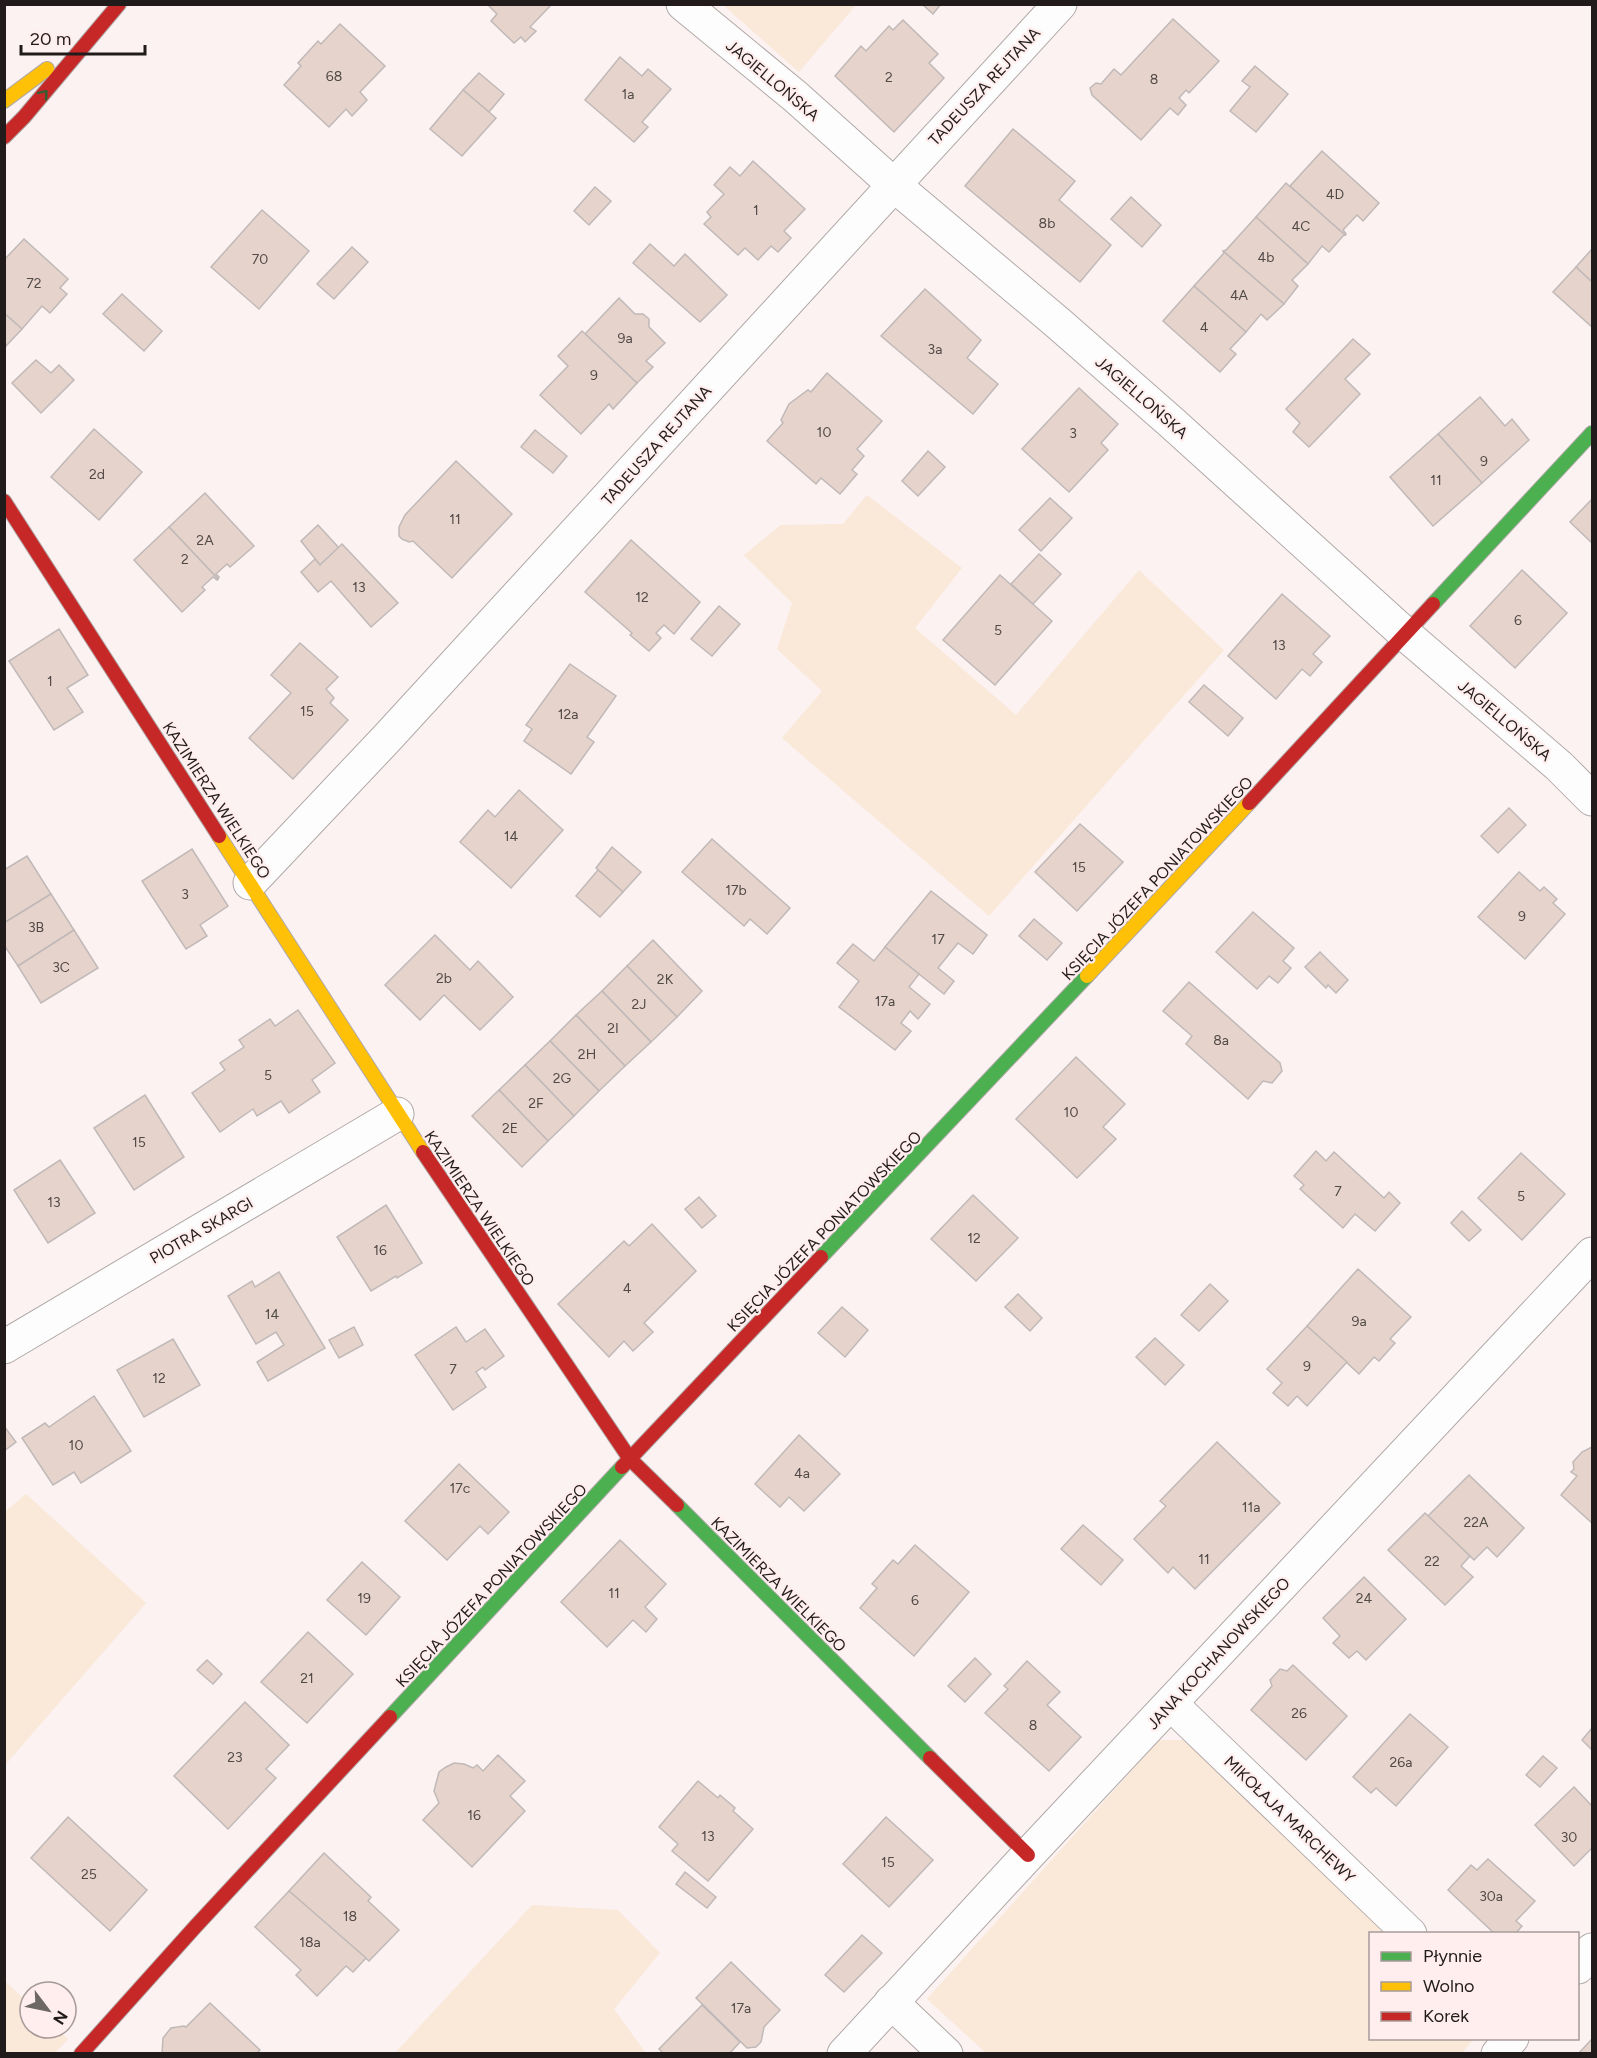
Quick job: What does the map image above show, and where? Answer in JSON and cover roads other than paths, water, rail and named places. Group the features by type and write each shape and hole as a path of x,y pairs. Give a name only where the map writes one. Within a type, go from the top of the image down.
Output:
{"street":[{"path":"4,137 24,117 119,4"},
{"name":"JAGIELLOŃSKA","path":"683,4 796,98 1136,392 1405,634 1560,766 1593,799"},
{"name":"TADEUSZA REJTANA","path":"250,883 388,737 1060,4"},
{"path":"4,101 96,31"},
{"name":"KSIĘCIA JÓZEFA PONIATOWSKIEGO","path":"81,2054 195,1927 630,1459 1170,889 1528,499 1593,433"},
{"name":"KAZIMIERZA WIELKIEGO","path":"4,501 397,1114 630,1459 1028,1855"},
{"name":"PIOTRA SKARGI","path":"4,1347 397,1114"},
{"name":"JANA KOCHANOWSKIEGO","path":"844,2054 1593,1254"},
{"name":"MIKOŁAJA MARCHEWY","path":"1171,1704 1408,1932"},
{"path":"1579,1966 1593,1950"},
{"path":"891,2002 946,2054"},
{"path":"1498,2054 1510,2040"}]}
